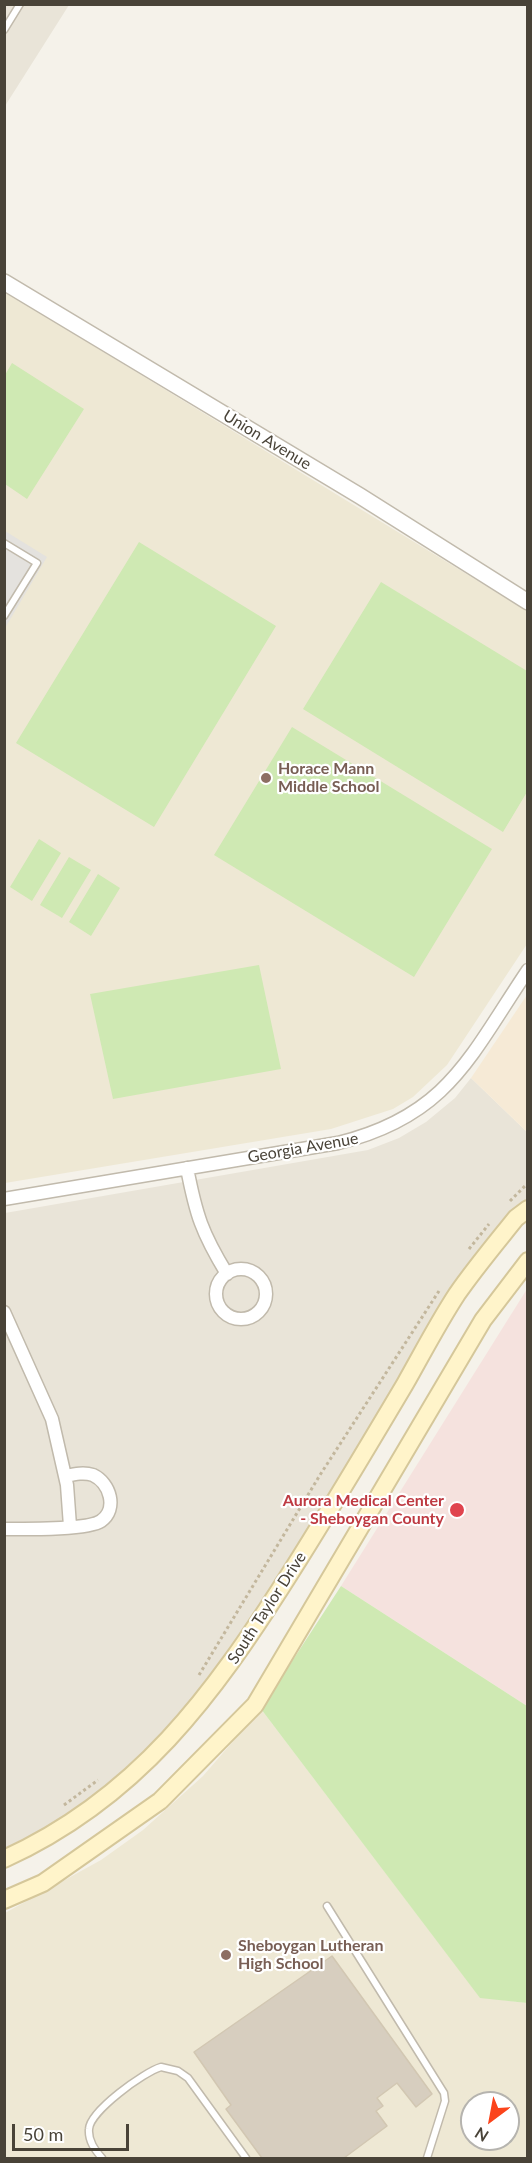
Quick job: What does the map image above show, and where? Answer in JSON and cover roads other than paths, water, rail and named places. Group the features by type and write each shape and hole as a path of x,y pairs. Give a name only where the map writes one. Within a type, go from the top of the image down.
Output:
{"main road":[{"name":"South Taylor Drive","path":"4,1859 55,1833 125,1782 173,1736 210,1693 248,1640 336,1502 457,1294 516,1218 528,1209"},
{"path":"4,1900 43,1883 160,1801 255,1705 483,1320 528,1261"}],"street":[{"name":"Union Avenue","path":"4,282 341,484 528,602"},
{"name":"Georgia Avenue","path":"4,1199 364,1137 417,1112 457,1077 528,970"},
{"path":"187,1168 195,1211 204,1235 227,1274"},
{"path":"243,1270 258,1276 263,1283 265,1299 256,1314 250,1317 234,1318 221,1309 218,1302 218,1286 227,1274 243,1270"},
{"path":"4,1312 52,1419 66,1476 70,1526"},
{"path":"4,1529 94,1525 103,1520 110,1511 111,1498 105,1485 93,1475 80,1473 66,1476"}],"lane":[{"path":"4,30 20,4"},
{"path":"4,543 37,563 4,616"},
{"path":"327,1906 444,2093 445,2102 427,2158"},
{"path":"102,2158 89,2133 90,2124 96,2114 153,2070 161,2067 178,2071 190,2081 246,2158"}],"place":[{"name":"Horace Mann Middle School","path":"266,778"},
{"name":"Aurora Medical Center - Sheboygan County","path":"457,1510"},
{"name":"Sheboygan Lutheran High School","path":"226,1955"}]}
